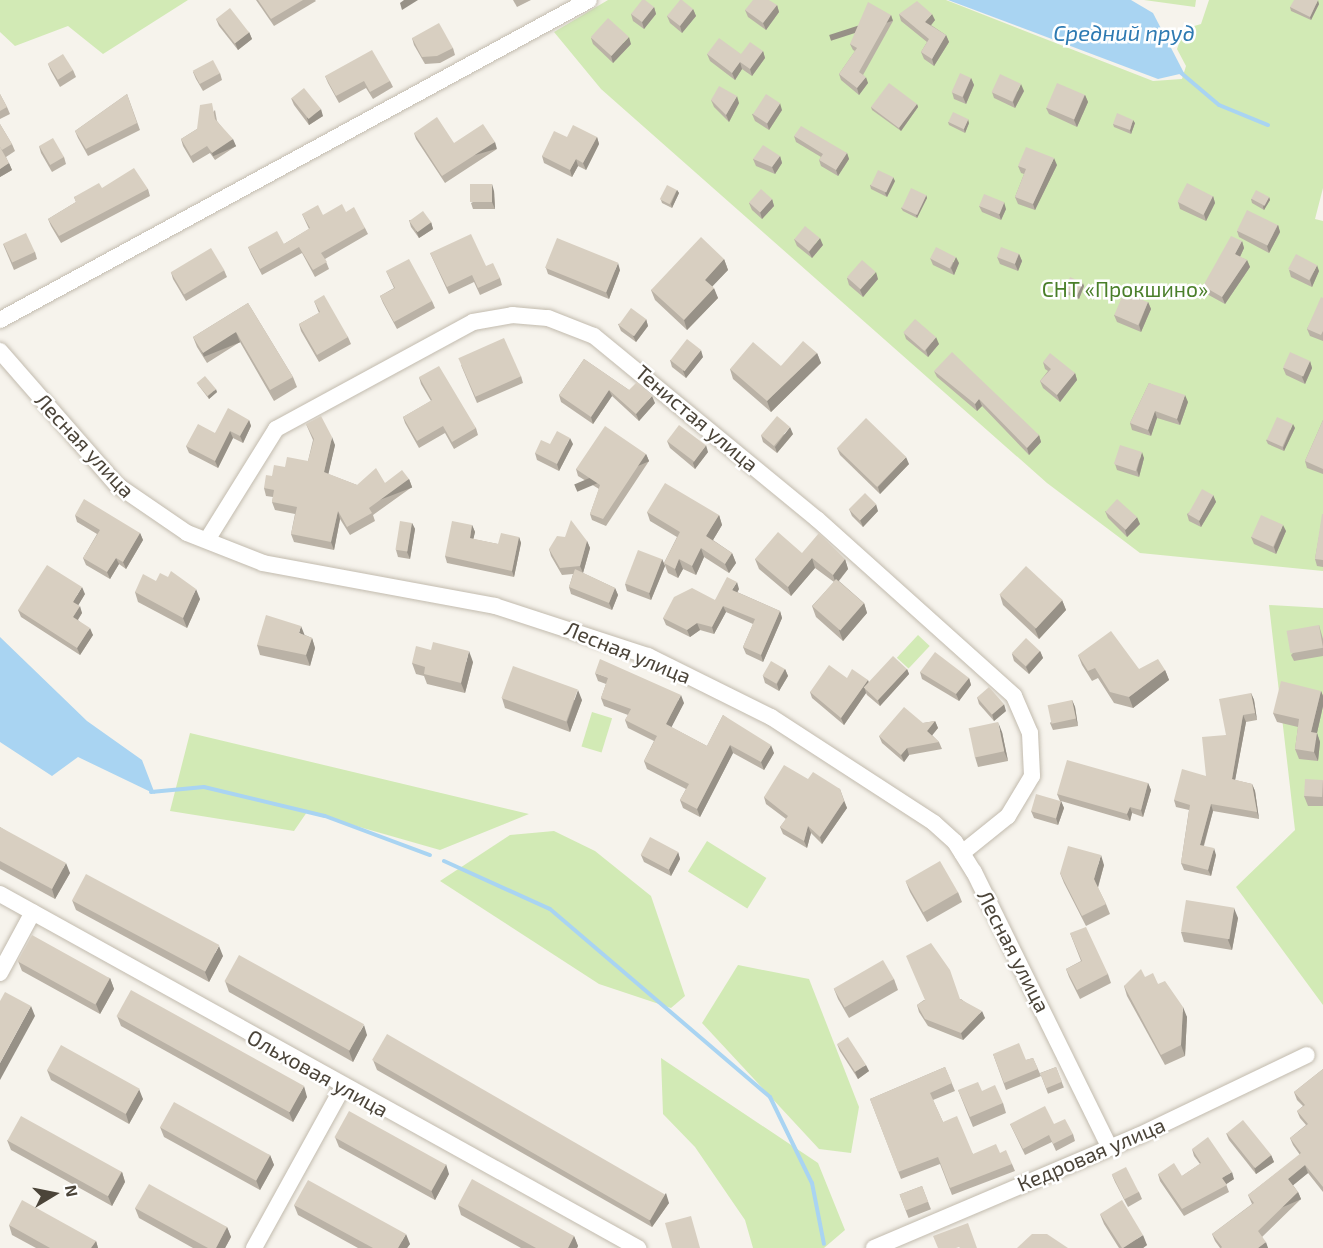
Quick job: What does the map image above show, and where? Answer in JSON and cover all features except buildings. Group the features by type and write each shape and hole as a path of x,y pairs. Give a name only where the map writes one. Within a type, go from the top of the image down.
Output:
{"street":[{"path":"0,320 589,0"},
{"name":"Тенистая улица","path":"207,540 276,429 473,322 512,315 548,318 594,336 817,519 1014,696 1030,733 1032,776 1008,816 963,854"},
{"name":"Лесная улица","path":"0,351 117,485 187,533 263,563 495,606 648,656 771,717 934,823 963,854 1109,1146"},
{"name":"Ольховая улица","path":"0,894 343,1087 638,1248"},
{"path":"0,973 33,912"},
{"name":"Кедровая улица","path":"874,1248 1109,1146 1307,1055"},
{"path":"254,1248 343,1087"}],"green space":[{"path":"0,0 188,0 103,54 68,26 15,46 0,32"},
{"name":"СНТ «Прокшино»","path":"608,0 946,0 1153,81 1182,79 1186,66 1177,49 1184,29 1201,24 1209,0 1323,0 1323,188 1315,219 1323,221 1323,571 1140,553 1047,483 601,89 554,32"},
{"path":"1144,0 1196,0 1195,7"},
{"path":"1269,605 1323,608 1323,1005 1236,887 1295,830"},
{"path":"918,635 930,646 909,669 897,658"},
{"path":"592,712 612,718 602,753 581,746"},
{"path":"190,733 529,814 440,850 307,812 294,831 170,811"},
{"path":"554,831 595,851 651,896 685,996 671,1008 599,984 440,881 510,835"},
{"path":"707,841 766,878 747,909 688,872"},
{"path":"738,965 809,979 859,1107 851,1153 819,1149 702,1023"},
{"path":"661,1058 818,1163 845,1230 824,1248 753,1248 745,1220 695,1147 663,1114"}],"water":[{"name":"Средний пруд","path":"948,0 1131,0 1153,13 1184,73 1158,79"},
{"path":"0,637 87,721 142,760 155,794 78,757 52,776 0,742"}],"waterway":[{"path":"1180,72 1219,105 1268,125"},
{"path":"151,792 204,787 325,816 430,855"},
{"path":"444,861 550,909 770,1097 812,1183 824,1244"}]}
